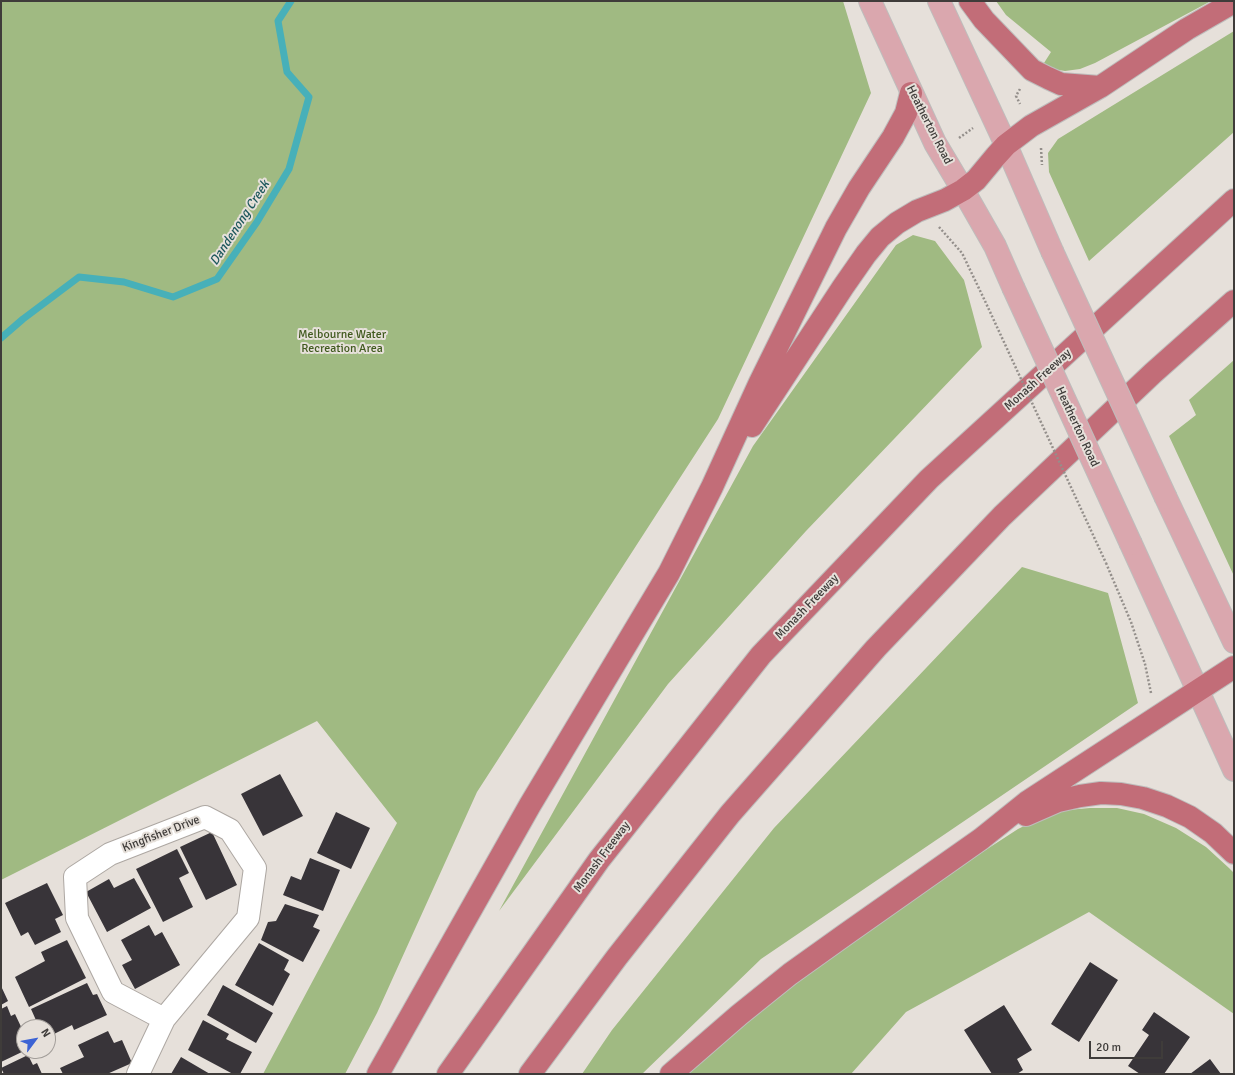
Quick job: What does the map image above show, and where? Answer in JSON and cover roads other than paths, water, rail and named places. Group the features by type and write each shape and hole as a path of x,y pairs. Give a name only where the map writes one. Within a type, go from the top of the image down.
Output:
{"highway":[{"path":"970,1 984,20 1032,70 1061,84 1100,87"},
{"path":"712,487 843,287 880,237 897,223 917,211 945,200 963,190 976,180 1006,145 1032,126 1100,87 1187,28 1234,2"},
{"path":"378,1074 530,805 669,573 712,487 760,382 836,228 906,113 911,93"},
{"name":"Monash Freeway","path":"448,1074 599,860 761,655 929,479 1234,200"},
{"path":"530,1074 617,957 730,814 876,648 1002,516 1153,372 1234,301"},
{"path":"671,1074 739,1015 790,974 981,839 1027,802 1234,667"},
{"path":"981,839 1032,812 1058,802 1080,796 1101,793 1121,794 1143,798 1167,806 1190,817 1213,833 1234,853"}],"main road":[{"name":"Heatherton Road","path":"870,1 934,143 995,246 1234,770"},
{"path":"939,1 1006,145 1052,251 1234,642"}],"lane":[{"name":"Kingfisher Drive","path":"138,1074 164,1019 248,918 255,868 230,830 205,817 110,854 75,877 77,918 113,992 164,1019"}],"waterway":[{"name":"Dandenong Creek","path":"1,338 23,319 79,277 124,282 173,297 217,279 257,222 289,169 309,97 287,72 278,21 291,1"}],"park label":[{"name":"Melbourne Water Recreation Area","path":"342,342"}]}
